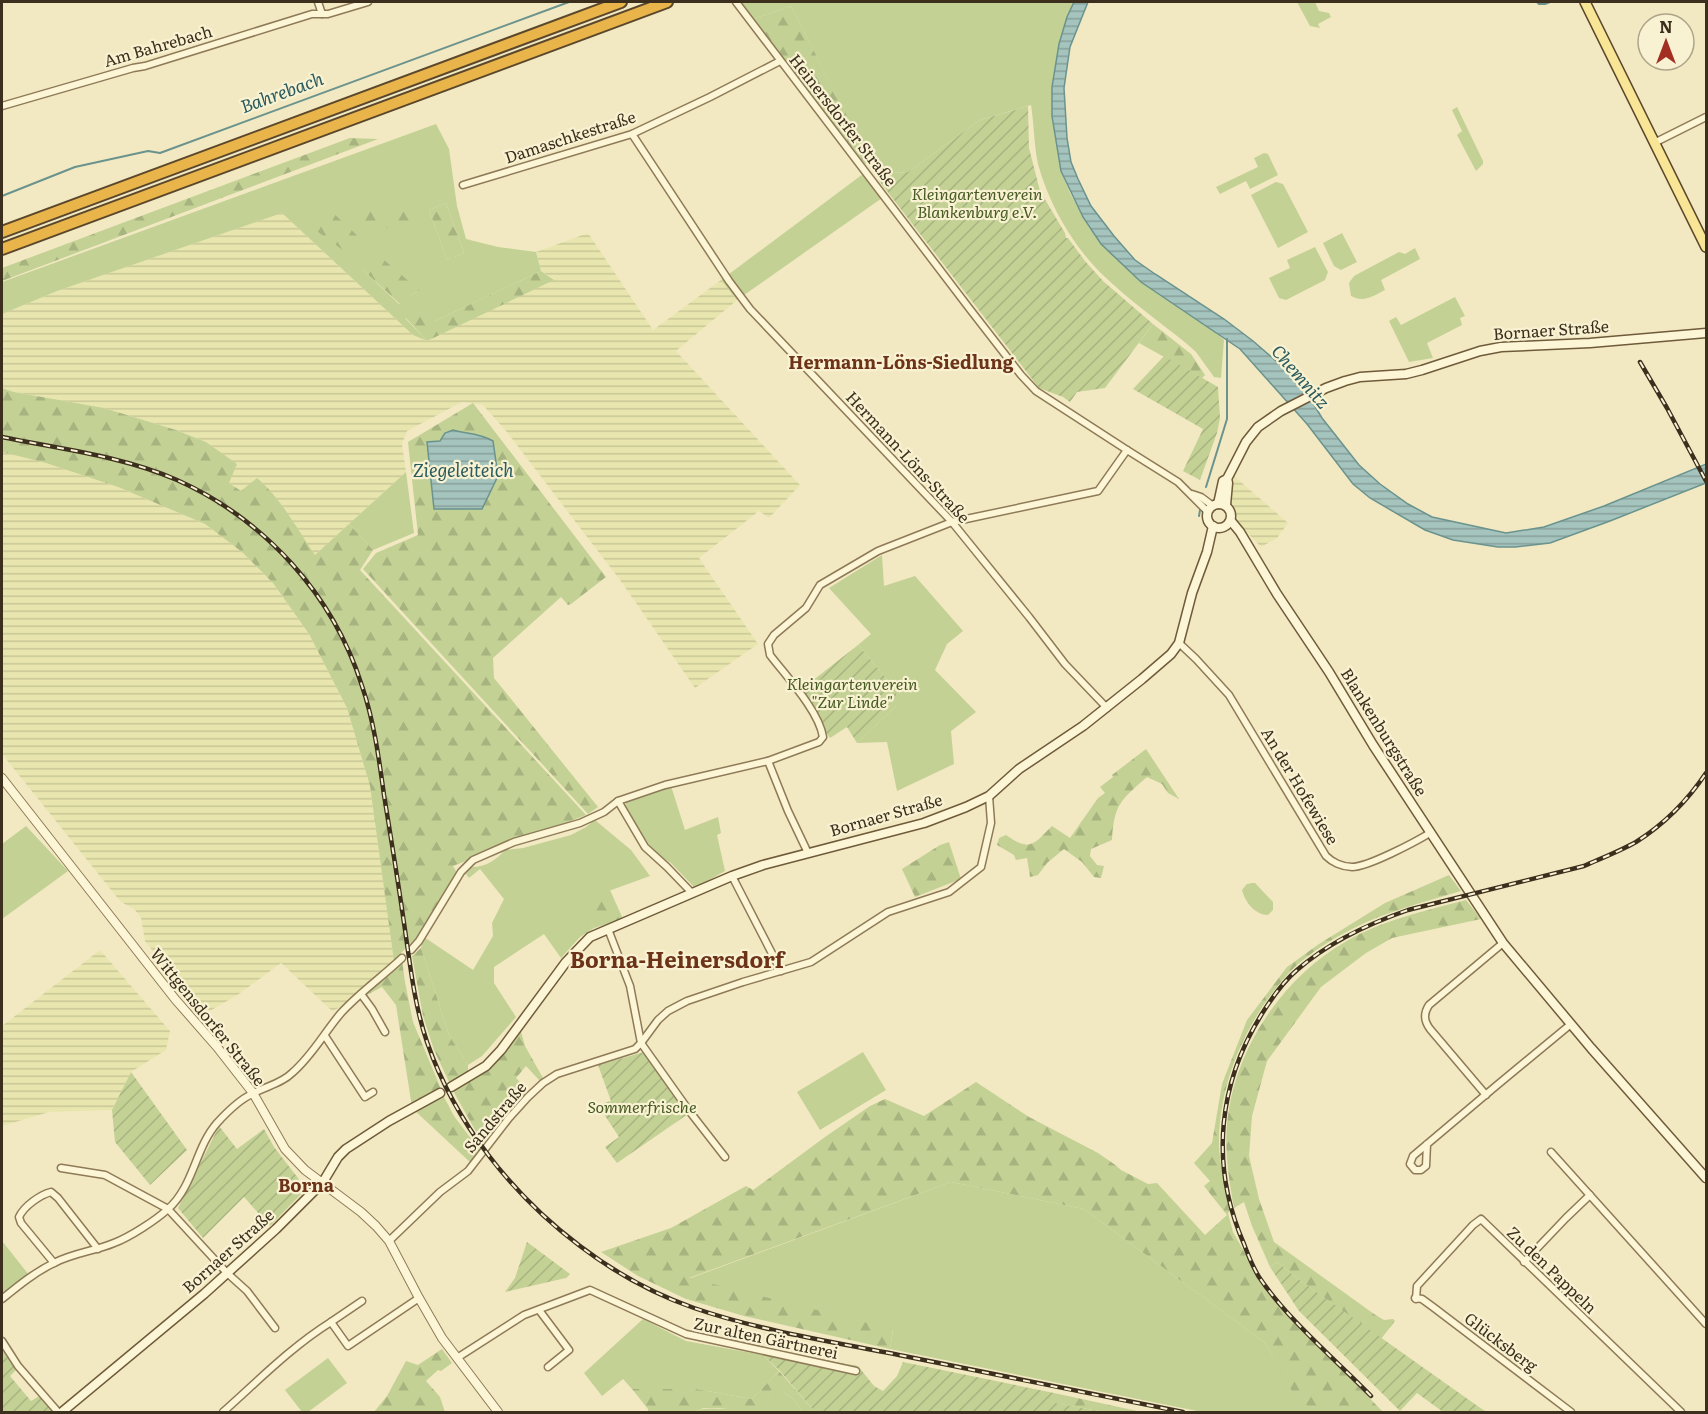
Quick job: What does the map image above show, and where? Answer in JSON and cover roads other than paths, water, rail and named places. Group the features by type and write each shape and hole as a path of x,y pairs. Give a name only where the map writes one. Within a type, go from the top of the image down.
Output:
{"highway":[{"path":"2,232 621,2"},
{"path":"2,249 668,2"}],"main road":[{"path":"1585,2 1707,247"},
{"name":"Bornaer Straße","path":"1216,507 1228,483 1227,478 1251,435 1258,427 1281,411 1317,392 1352,379 1414,372 1480,351 1501,347 1590,343 1707,333"},
{"path":"1216,507 1231,512 1222,525 1208,522 1216,507"},
{"name":"Bornaer Straße","path":"451,1086 486,1066 501,1050 566,962 590,937 763,865 924,823 989,796 1019,769 1107,708 1171,654 1179,643 1192,593 1207,552 1222,525"},
{"name":"Blankenburgstraße","path":"1222,525 1241,536 1430,834 1503,943 1707,1178"},
{"name":"Bornaer Straße","path":"60,1413 227,1273 300,1207 323,1182 342,1153 354,1142 440,1093"}],"street":[{"path":"318,2 322,14"},
{"name":"Am Bahrebach","path":"2,106 145,66 312,14 328,14 368,2"},
{"name":"Heinersdorfer Straße","path":"736,2 1036,391 1178,482 1192,494 1216,507"},
{"name":"Damaschkestraße","path":"463,185 632,134 780,61"},
{"path":"1654,143 1707,117"},
{"name":"Hermann-Löns-Straße","path":"632,134 750,309 952,522 1065,664 1107,708"},
{"path":"411,950 462,872 473,860 514,842 580,823 604,813 618,801 665,785 768,761 819,742 823,736 816,716 770,655 768,644 774,635 806,608 820,585 878,551 952,522 1098,491 1127,450"},
{"name":"An der Hofewiese","path":"1179,643 1229,695 1330,860 1346,866 1363,865 1430,834"},
{"path":"768,761 807,853"},
{"name":"Wittgensdorfer Straße","path":"2,778 176,999 234,1067 253,1093 285,1149 305,1170 361,1212 389,1241 418,1298 442,1338 498,1413"},
{"name":"Sandstraße","path":"389,1241 440,1192 468,1172 508,1118 543,1083 557,1074 635,1049 658,1020 668,1011 687,1001 811,962 888,912 949,892 981,867 992,823 989,796"},
{"path":"618,801 645,847 692,893"},
{"path":"732,876 781,971"},
{"path":"608,929 627,979 642,1043 690,1112 725,1157"},
{"path":"1486,1095 1430,1029 1425,1015 1429,1005 1503,943"},
{"path":"2,1299 32,1276 54,1263 74,1254 117,1242 168,1209 177,1200 189,1179 199,1154 217,1123 241,1100 285,1080 295,1071 341,1014 402,958"},
{"path":"361,994 385,1032"},
{"path":"1427,1144 1571,1024"},
{"path":"324,1036 365,1097 373,1092"},
{"path":"1551,1152 1707,1324"},
{"path":"61,1168 105,1175 168,1209 227,1273 247,1291 275,1328"},
{"path":"54,1263 21,1223 19,1217 44,1194 51,1192 58,1198 98,1249"},
{"path":"1524,1262 1590,1195"},
{"name":"Zu den Pappeln","path":"1415,1298 1417,1286 1481,1219 1682,1413"},
{"name":"Zur alten Gärtnerei","path":"457,1358 524,1315 590,1290 686,1334 856,1371"},
{"path":"331,1322 348,1346 418,1298"},
{"name":"Glücksberg","path":"1415,1298 1422,1299 1433,1307 1571,1413"},
{"path":"223,1413 293,1349 362,1301"},
{"path":"539,1310 569,1350 548,1367"},
{"path":"2,1341 18,1366 60,1413"}],"water":[{"path":"1074,2 1088,2 1070,47 1064,88 1067,138 1071,162 1091,206 1135,260 1224,319 1284,368 1304,388 1322,418 1359,465 1380,484 1408,504 1432,517 1506,533 1544,527 1604,506 1706,464 1706,483 1550,543 1515,547 1498,547 1453,540 1425,530 1370,498 1353,484 1307,424 1240,349 1141,282 1101,244 1083,217 1061,171 1052,116 1052,87 1059,44"},
{"name":"Ziegeleiteich","path":"453,430 478,435 493,441 498,476 482,509 434,509 427,442 440,441 445,433"}],"waterway":[{"name":"Bahrebach","path":"2,196 75,167 148,151 160,153 569,2"},
{"path":"1537,2 1539,4 1550,2"},
{"path":"1206,487 1227,419 1227,339"},
{"path":"1199,516 1200,510"}],"railway":[{"path":"1640,362 1706,481"},
{"path":"2,437 113,459 177,480 209,496 239,516 266,538 314,591 333,620 349,652 370,713 413,983 427,1042 453,1101 488,1155 531,1204 555,1226 593,1256 635,1282 664,1296 719,1316 798,1335 1183,1412"},
{"path":"1371,1396 1298,1324 1271,1293 1253,1265 1233,1214 1226,1184 1223,1153 1224,1124 1228,1094 1249,1036 1268,1004 1288,979 1309,960 1336,942 1378,921 1408,910 1584,866 1617,851 1636,842 1665,820 1706,773"}],"district":[{"name":"Hermann-Löns-Siedlung","path":"901,363"},
{"name":"Borna-Heinersdorf","path":"677,960"},
{"name":"Borna","path":"306,1186"}],"park label":[{"name":"Kleingartenverein Blankenburg e.V.","path":"977,203"},
{"name":"Kleingartenverein \"Zur Linde\"","path":"852,693"},
{"name":"Sommerfrische","path":"642,1107"}],"water label":[{"name":"Chemnitz","path":"1300,377"}]}
